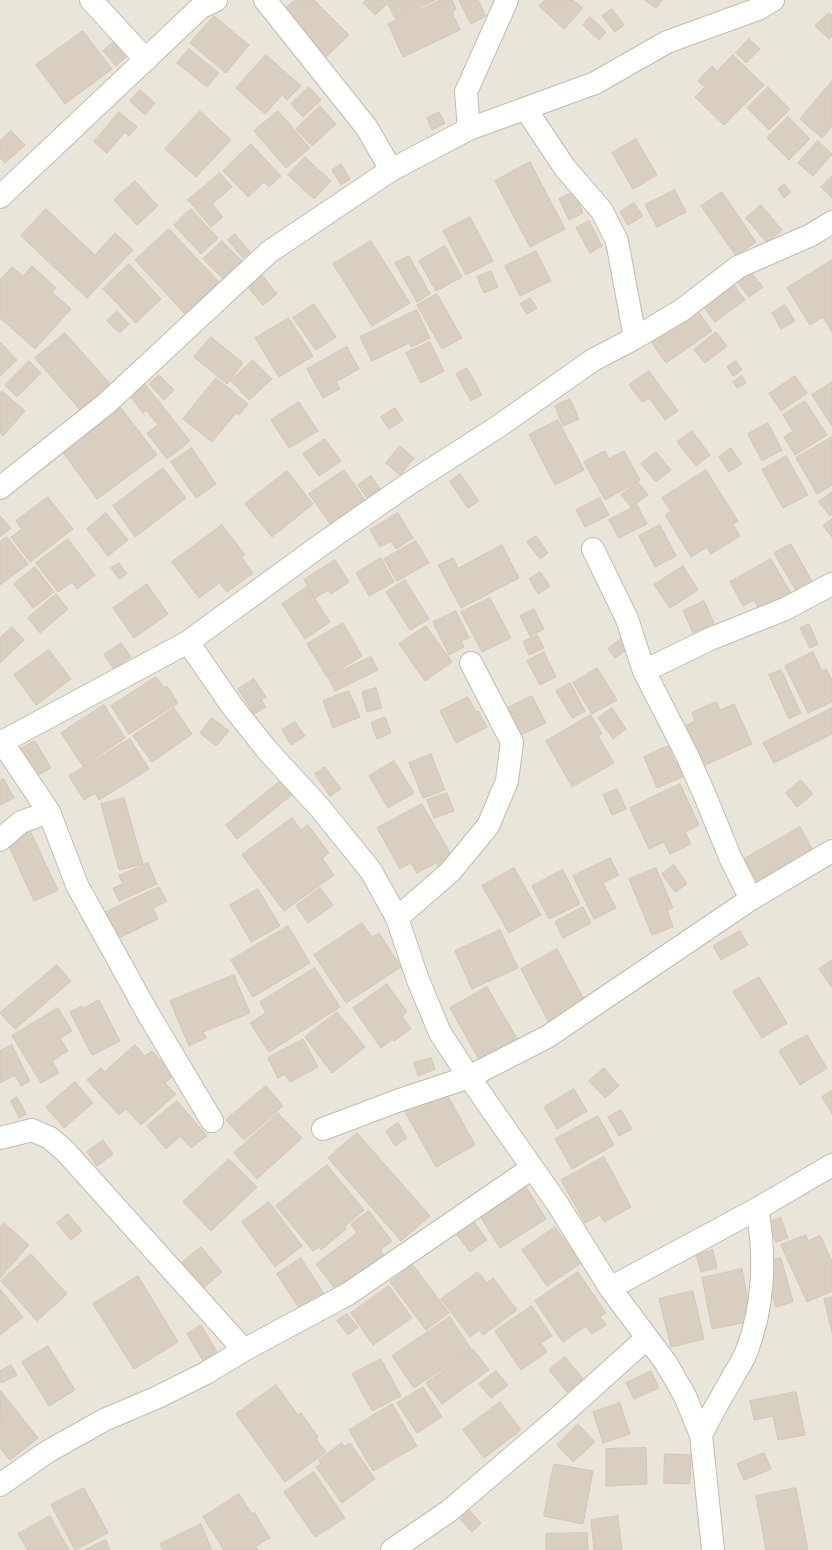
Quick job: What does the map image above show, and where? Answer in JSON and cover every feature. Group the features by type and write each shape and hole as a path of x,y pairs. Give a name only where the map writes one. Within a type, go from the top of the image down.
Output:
{"street":[{"path":"91,0 146,60"},
{"path":"0,197 200,8 216,0"},
{"path":"265,0 368,128 391,170"},
{"path":"469,129 466,92 507,0"},
{"path":"0,488 107,403 269,252 391,170 469,129 595,83 667,42 758,9 774,0"},
{"path":"528,108 531,117 565,168 602,211 617,241 635,338"},
{"path":"212,1121 147,1012 77,885 49,812 1,740 188,642 318,547 404,487 499,426 593,360 635,338 682,310 738,267 811,235 832,222"},
{"path":"593,549 627,619 644,671 687,755 730,857 751,899"},
{"path":"644,671 710,639 785,609 832,584"},
{"path":"188,642 232,706 268,750 320,808 371,872 397,918 418,980 440,1033 557,1203 610,1288 666,1363 685,1396 701,1435 713,1550"},
{"path":"397,918 450,872 488,826 507,781 512,742 471,663"},
{"path":"0,840 21,822 49,812"},
{"path":"323,1129 397,1101 469,1077 547,1037 751,899 832,851"},
{"path":"0,1138 32,1130 50,1138 66,1152 244,1350"},
{"path":"610,1288 832,1166"},
{"path":"0,1483 47,1452 104,1420 158,1397 206,1374 244,1350 348,1294 532,1168"},
{"path":"701,1435 746,1354 756,1325 761,1297 762,1266 762,1232 757,1208"},
{"path":"392,1550 449,1511 559,1417 647,1338"}],"shaded area":[{"path":"0,0 832,0 832,1550 0,1550"}],"building":[{"path":"295,0 314,0 349,35 325,58 281,13"},
{"path":"367,0 383,0 387,4 375,15 363,3"},
{"path":"386,0 435,0 396,19"},
{"path":"441,0 452,0 456,9 452,12 460,30 403,57 388,24"},
{"path":"459,0 478,0 486,16 471,24"},
{"path":"545,0 573,0 583,8 564,29 539,6"},
{"path":"645,0 662,0 656,8"},
{"path":"612,9 624,25 615,32 602,16"},
{"path":"829,13 832,15 832,36 829,39 815,26"},
{"path":"214,16 249,45 226,73 190,43"},
{"path":"590,17 606,32 599,40 583,25"},
{"path":"83,31 112,69 65,104 36,65"},
{"path":"749,39 760,49 746,63 736,53"},
{"path":"113,42 126,57 116,66 103,51"},
{"path":"189,49 219,73 207,87 177,63"},
{"path":"266,55 301,86 287,100 282,95 265,114 236,88"},
{"path":"733,55 764,85 724,125 695,97 705,87 698,81 712,66 717,71"},
{"path":"832,81 832,126 822,138 800,119"},
{"path":"309,87 321,100 303,117 291,104"},
{"path":"768,87 790,109 769,130 747,108"},
{"path":"140,90 155,103 145,115 130,101"},
{"path":"320,106 336,124 312,146 296,129"},
{"path":"200,111 231,140 196,177 165,149"},
{"path":"278,111 310,148 286,168 254,131"},
{"path":"119,112 137,127 129,136 125,132 107,153 94,142"},
{"path":"439,112 445,123 432,130 427,118"},
{"path":"788,117 810,139 789,160 767,138"},
{"path":"11,131 25,145 5,163 0,158 0,141"},
{"path":"636,139 657,175 633,189 612,153"},
{"path":"818,141 832,154 813,176 798,163"},
{"path":"251,144 281,176 269,187 264,182 248,197 223,171"},
{"path":"305,157 331,181 314,199 288,175"},
{"path":"530,162 565,229 530,247 495,181"},
{"path":"341,164 350,179 341,185 332,170"},
{"path":"220,173 232,187 212,204 223,217 211,227 188,200"},
{"path":"832,176 832,198 821,187"},
{"path":"135,181 158,206 137,225 114,200"},
{"path":"784,184 791,192 784,198 778,189"},
{"path":"675,190 686,212 657,227 645,205"},
{"path":"574,192 583,213 569,220 559,199"},
{"path":"722,192 756,242 736,256 701,206"},
{"path":"634,203 643,216 628,225 620,212"},
{"path":"761,205 782,230 767,243 746,218"},
{"path":"46,209 95,255 115,233 133,250 87,298 21,236"},
{"path":"191,209 218,238 201,254 174,225"},
{"path":"470,217 493,261 466,275 443,231"},
{"path":"589,221 602,246 590,253 576,228"},
{"path":"169,229 219,282 185,314 135,260"},
{"path":"235,234 250,252 243,258 228,240"},
{"path":"222,241 245,264 226,282 203,259"},
{"path":"371,241 410,303 372,326 333,264"},
{"path":"445,246 462,277 436,291 419,261"},
{"path":"536,251 551,281 520,296 505,266"},
{"path":"409,256 430,294 417,302 395,263"},
{"path":"832,260 832,332 823,317 810,325 787,288"},
{"path":"129,264 161,299 136,323 103,289"},
{"path":"32,266 56,288 52,292 71,309 35,349 0,318 0,280 12,267 23,276"},
{"path":"491,271 498,287 484,293 477,277"},
{"path":"750,271 763,287 749,297 737,282"},
{"path":"262,275 277,294 263,305 247,286"},
{"path":"734,285 745,300 715,322 704,307"},
{"path":"437,294 462,338 442,349 417,305"},
{"path":"530,298 537,308 527,314 520,304"},
{"path":"314,304 336,337 316,350 293,318"},
{"path":"785,305 795,321 781,329 772,313"},
{"path":"417,310 430,338 411,347 409,343 372,361 360,337"},
{"path":"117,311 129,324 120,333 107,321"},
{"path":"698,311 712,331 666,363 652,343"},
{"path":"289,318 313,356 279,377 255,338"},
{"path":"716,332 727,346 705,363 694,350"},
{"path":"65,333 112,386 82,412 35,358"},
{"path":"211,337 243,363 227,384 194,357"},
{"path":"0,342 17,360 0,376"},
{"path":"430,342 444,371 421,383 406,353"},
{"path":"347,347 359,369 336,382 340,389 323,398 307,369"},
{"path":"253,360 272,379 249,400 231,381"},
{"path":"29,361 41,373 17,397 5,385"},
{"path":"736,361 742,370 733,376 727,367"},
{"path":"467,368 482,395 471,401 456,374"},
{"path":"649,371 678,411 665,420 649,398 642,402 629,385"},
{"path":"159,375 174,390 164,400 149,384"},
{"path":"742,376 746,383 737,388 733,382"},
{"path":"795,376 807,393 781,411 769,394"},
{"path":"216,378 248,404 239,415 236,413 212,442 183,419"},
{"path":"832,382 832,426 812,395"},
{"path":"145,384 190,441 167,459 147,433 158,425 146,410 143,413 130,396"},
{"path":"2,391 25,411 3,436 0,433 0,393"},
{"path":"570,399 579,419 563,426 555,406"},
{"path":"805,401 827,435 795,455 784,437 793,431 783,415"},
{"path":"299,402 318,431 289,448 271,420"},
{"path":"118,404 157,455 97,499 59,447"},
{"path":"395,408 403,420 389,429 381,417"},
{"path":"558,420 584,470 555,485 529,435"},
{"path":"768,423 782,450 762,461 748,434"},
{"path":"692,431 710,455 696,466 677,442"},
{"path":"832,437 832,485 817,494 796,458"},
{"path":"325,439 341,461 319,476 303,454"},
{"path":"400,446 414,458 400,475 386,463"},
{"path":"192,448 216,484 196,498 171,462"},
{"path":"731,448 742,464 729,472 719,457"},
{"path":"605,451 609,459 624,451 640,480 605,500 584,462"},
{"path":"656,452 671,470 656,482 641,464"},
{"path":"786,456 808,495 783,508 762,470"},
{"path":"163,468 186,498 135,537 113,506"},
{"path":"344,470 365,500 331,525 309,494"},
{"path":"706,470 738,521 733,524 740,536 711,554 707,547 691,557 665,515 671,511 662,498"},
{"path":"287,471 313,504 272,537 245,504"},
{"path":"460,474 479,501 468,508 450,482"},
{"path":"371,476 380,489 367,498 358,485"},
{"path":"638,482 648,495 631,507 621,495"},
{"path":"832,492 832,514 830,516 819,502"},
{"path":"48,497 73,529 30,562 11,537 22,529 16,521"},
{"path":"600,498 609,515 585,527 576,510"},
{"path":"637,505 647,524 619,538 609,520"},
{"path":"106,513 128,540 108,556 87,529"},
{"path":"398,513 413,538 396,549 391,541 380,547 370,530"},
{"path":"0,516 11,528 0,537"},
{"path":"832,519 832,537 823,526"},
{"path":"222,525 245,555 241,557 253,573 227,592 219,583 199,598 172,562"},
{"path":"660,525 676,556 655,567 639,536"},
{"path":"536,536 548,553 540,559 527,542"},
{"path":"7,537 28,564 0,585 0,542"},
{"path":"68,539 95,575 77,589 72,582 58,592 36,563"},
{"path":"416,541 429,563 397,581 384,559"},
{"path":"791,544 814,585 798,594 774,553"},
{"path":"502,545 519,578 461,608 438,565 453,558 458,568"},
{"path":"381,558 394,582 369,596 356,573"},
{"path":"771,559 792,595 761,612 754,600 743,606 730,582"},
{"path":"335,560 349,582 331,594 328,590 315,598 304,580"},
{"path":"119,563 127,574 119,579 111,568"},
{"path":"683,566 698,590 670,608 654,585"},
{"path":"35,567 54,592 33,608 14,584"},
{"path":"540,572 550,586 538,594 529,579"},
{"path":"405,580 429,619 410,630 386,592"},
{"path":"147,584 168,614 134,638 113,608"},
{"path":"307,587 330,622 305,639 282,604"},
{"path":"56,594 68,609 40,633 28,618"},
{"path":"490,598 511,638 482,652 461,612"},
{"path":"704,601 714,623 693,633 683,611"},
{"path":"534,609 544,629 530,636 520,616"},
{"path":"456,611 469,638 461,641 464,647 449,655 433,622"},
{"path":"343,623 362,656 327,677 307,644"},
{"path":"809,624 818,644 810,648 800,628"},
{"path":"426,626 452,662 425,681 399,644"},
{"path":"12,627 24,640 0,663 0,638"},
{"path":"537,635 544,648 529,655 523,642"},
{"path":"622,638 629,648 615,658 608,649"},
{"path":"121,643 131,657 114,669 104,655"},
{"path":"49,650 71,679 36,705 14,675"},
{"path":"544,652 556,677 540,685 527,661"},
{"path":"813,652 822,671 826,669 832,680 832,702 808,713 785,666"},
{"path":"371,657 378,670 335,691 328,677"},
{"path":"597,668 617,700 592,714 573,683"},
{"path":"781,670 801,713 789,719 769,675"},
{"path":"156,677 164,688 167,686 178,703 129,734 111,706"},
{"path":"254,679 266,697 261,700 266,707 254,714 238,689"},
{"path":"570,683 585,711 572,718 556,691"},
{"path":"376,688 382,708 367,712 362,692"},
{"path":"349,691 360,717 333,728 323,701"},
{"path":"532,696 546,723 516,737 503,710"},
{"path":"468,697 476,712 478,711 487,727 456,743 440,711"},
{"path":"716,702 720,710 734,704 752,744 703,766 685,726 695,721 692,713"},
{"path":"104,705 125,738 83,766 61,733"},
{"path":"174,708 192,734 152,762 133,736"},
{"path":"612,708 626,729 613,739 598,718"},
{"path":"832,708 832,734 774,763 763,743"},
{"path":"591,715 602,734 598,736 614,763 572,787 546,741"},
{"path":"385,717 391,733 377,739 371,723"},
{"path":"212,718 229,731 216,746 200,733"},
{"path":"295,722 305,736 291,745 282,730"},
{"path":"130,739 149,769 99,800 95,793 84,800 69,776"},
{"path":"35,741 51,768 36,776 20,749"},
{"path":"668,746 675,762 683,759 689,774 657,788 644,757"},
{"path":"431,754 445,790 423,798 409,763"},
{"path":"394,761 414,793 388,808 369,776"},
{"path":"325,767 341,789 330,796 315,774"},
{"path":"4,779 14,798 0,805 0,781"},
{"path":"283,779 294,793 237,839 226,825"},
{"path":"801,780 813,794 797,807 786,793"},
{"path":"680,784 699,825 685,832 691,844 670,854 664,842 649,849 630,808"},
{"path":"617,789 626,809 612,815 603,795"},
{"path":"447,793 454,811 434,818 427,800"},
{"path":"124,798 143,864 119,870 101,804"},
{"path":"422,804 454,860 439,868 436,863 417,873 411,863 400,869 377,828"},
{"path":"292,818 301,830 308,825 329,853 322,858 334,875 284,911 242,855"},
{"path":"800,827 818,859 762,891 744,859"},
{"path":"30,831 58,890 34,901 7,842"},
{"path":"610,858 619,875 603,883 616,908 594,919 573,876"},
{"path":"148,863 157,884 119,901 113,888 123,884 119,876"},
{"path":"674,865 687,884 675,892 662,874"},
{"path":"514,868 541,915 509,933 482,886"},
{"path":"656,868 673,908 667,910 673,927 652,935 629,879"},
{"path":"563,870 580,904 549,919 532,886"},
{"path":"159,887 167,901 153,908 158,919 117,939 104,913"},
{"path":"320,888 333,905 308,923 296,906"},
{"path":"258,889 280,926 251,942 230,905"},
{"path":"583,907 591,923 563,938 555,922"},
{"path":"362,923 372,937 379,933 401,967 346,1003 314,955"},
{"path":"288,926 310,963 253,997 231,960"},
{"path":"500,930 518,968 472,989 455,951"},
{"path":"740,931 748,945 721,960 713,946"},
{"path":"557,949 586,1003 549,1023 521,969"},
{"path":"832,960 832,988 819,969"},
{"path":"57,965 71,981 15,1029 0,1013"},
{"path":"315,968 340,1007 269,1052 250,1023 266,1013 260,1002"},
{"path":"234,975 250,1013 203,1032 206,1038 189,1046 170,1001"},
{"path":"759,977 787,1023 762,1038 733,992"},
{"path":"387,984 407,1012 402,1016 411,1029 381,1048 353,1008"},
{"path":"487,987 519,1042 481,1063 450,1008"},
{"path":"99,1000 120,1041 92,1055 70,1012 82,1006 83,1008"},
{"path":"58,1008 72,1031 60,1038 68,1051 52,1061 59,1073 41,1083 12,1036"},
{"path":"337,1012 365,1047 332,1073 305,1037"},
{"path":"807,1035 827,1068 800,1085 779,1051"},
{"path":"303,1039 318,1067 290,1082 285,1074 278,1078 268,1058"},
{"path":"12,1045 30,1081 21,1086 15,1075 0,1083 0,1051"},
{"path":"135,1045 145,1056 152,1051 174,1075 165,1083 176,1094 141,1125 126,1109 119,1115 87,1080 101,1068 104,1072"},
{"path":"431,1058 435,1069 418,1076 414,1063"},
{"path":"604,1068 619,1086 605,1098 589,1081"},
{"path":"75,1082 93,1103 64,1128 46,1107"},
{"path":"266,1086 283,1106 244,1140 226,1120"},
{"path":"444,1089 475,1145 436,1167 403,1108"},
{"path":"574,1089 587,1111 557,1129 544,1107"},
{"path":"832,1091 832,1114 822,1097"},
{"path":"17,1097 26,1114 19,1118 11,1101"},
{"path":"177,1101 207,1136 191,1148 180,1136 166,1149 147,1126"},
{"path":"621,1110 632,1129 619,1136 608,1117"},
{"path":"278,1113 302,1138 257,1179 234,1153"},
{"path":"598,1116 614,1145 572,1169 555,1139"},
{"path":"398,1123 407,1138 395,1146 386,1131"},
{"path":"357,1133 430,1216 401,1241 328,1158"},
{"path":"103,1140 113,1154 97,1166 87,1152"},
{"path":"604,1157 631,1207 604,1222 600,1215 585,1223 561,1180"},
{"path":"229,1159 257,1187 211,1231 183,1202"},
{"path":"327,1165 364,1210 344,1227 346,1229 321,1250 319,1247 313,1251 276,1206"},
{"path":"526,1187 546,1219 500,1248 480,1216"},
{"path":"269,1202 302,1246 275,1267 242,1222"},
{"path":"369,1211 392,1241 380,1250 387,1259 340,1295 316,1264 357,1233 351,1224"},
{"path":"68,1214 82,1231 71,1240 57,1223"},
{"path":"781,1218 788,1238 776,1242 768,1223"},
{"path":"474,1222 487,1240 470,1252 457,1235"},
{"path":"4,1223 29,1245 0,1278 0,1227"},
{"path":"555,1227 581,1263 547,1286 522,1250"},
{"path":"806,1235 808,1241 820,1235 832,1261 832,1291 807,1302 781,1245"},
{"path":"201,1247 222,1272 201,1290 179,1265"},
{"path":"713,1250 717,1268 701,1272 696,1255"},
{"path":"31,1254 67,1294 37,1321 1,1281"},
{"path":"301,1258 326,1297 302,1313 277,1274"},
{"path":"781,1258 793,1302 776,1307 763,1263"},
{"path":"413,1265 449,1313 426,1330 390,1282"},
{"path":"742,1269 752,1321 712,1329 702,1278"},
{"path":"478,1272 487,1283 493,1278 517,1310 483,1335 479,1330 470,1337 441,1299"},
{"path":"578,1272 606,1313 600,1317 606,1325 592,1334 586,1326 563,1342 535,1301"},
{"path":"138,1276 178,1342 134,1369 93,1304"},
{"path":"389,1286 412,1318 373,1345 351,1313"},
{"path":"0,1289 23,1317 0,1335"},
{"path":"693,1291 704,1339 671,1347 659,1299"},
{"path":"832,1297 832,1332 824,1299"},
{"path":"532,1306 552,1336 541,1343 547,1352 521,1370 495,1331"},
{"path":"347,1314 358,1327 348,1335 337,1321"},
{"path":"450,1317 471,1349 414,1388 392,1356"},
{"path":"201,1325 217,1352 203,1361 187,1334"},
{"path":"48,1346 75,1390 49,1406 22,1362"},
{"path":"473,1349 489,1370 442,1404 426,1383"},
{"path":"565,1357 583,1379 567,1392 549,1370"},
{"path":"381,1359 401,1396 372,1411 352,1374"},
{"path":"11,1365 17,1375 1,1383 0,1371"},
{"path":"496,1371 508,1385 491,1398 479,1384"},
{"path":"651,1371 659,1388 634,1399 626,1383"},
{"path":"276,1385 298,1415 301,1413 318,1437 316,1439 326,1452 285,1482 236,1414"},
{"path":"423,1387 442,1417 417,1433 397,1403"},
{"path":"1,1391 38,1438 10,1460 0,1448"},
{"path":"796,1392 805,1435 778,1440 773,1416 754,1420 750,1401"},
{"path":"500,1402 521,1430 484,1458 463,1430"},
{"path":"620,1403 630,1434 603,1443 593,1412"},
{"path":"392,1404 417,1446 373,1471 349,1430"},
{"path":"578,1424 595,1442 573,1462 557,1445"},
{"path":"342,1443 344,1447 350,1443 375,1479 342,1503 316,1467 321,1464 319,1460"},
{"path":"646,1448 647,1484 606,1486 606,1449"},
{"path":"764,1453 771,1469 744,1480 737,1464"},
{"path":"665,1454 691,1455 690,1484 664,1483"},
{"path":"554,1464 593,1471 583,1524 544,1516"},
{"path":"314,1472 345,1518 315,1537 284,1492"},
{"path":"84,1488 108,1533 75,1550 51,1505"},
{"path":"796,1488 808,1550 766,1550 756,1496"},
{"path":"239,1494 252,1514 254,1512 270,1538 256,1546 258,1550 224,1550 203,1517"},
{"path":"469,1510 481,1523 472,1532 460,1519"},
{"path":"50,1516 69,1550 28,1550 18,1534"},
{"path":"618,1516 622,1550 594,1550 591,1520"},
{"path":"201,1524 212,1550 163,1550 160,1544"},
{"path":"587,1533 588,1550 546,1550 546,1534"},
{"path":"106,1540 110,1550 85,1550"}]}
